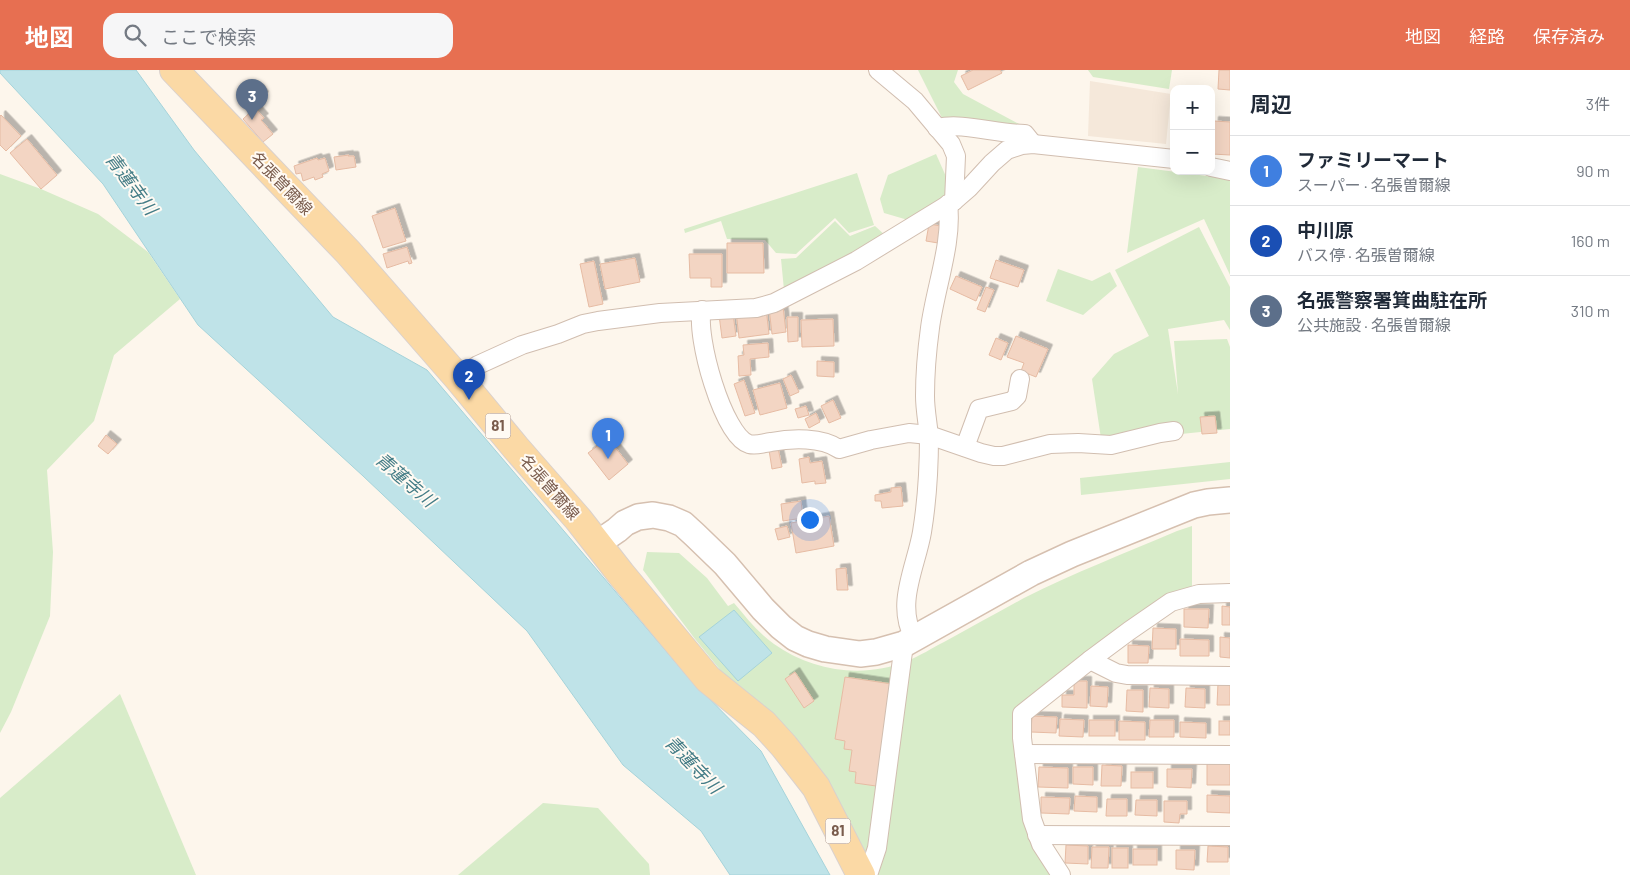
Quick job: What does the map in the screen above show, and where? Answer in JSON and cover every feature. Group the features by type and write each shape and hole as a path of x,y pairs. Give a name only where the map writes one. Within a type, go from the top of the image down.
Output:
{"main road":[{"name":"名張曽爾線","path":"174,70 348,252 458,378 598,544 708,679 764,724 799,763 816,786 861,875"}],"street":[{"path":"868,875 877,848 909,641 906,604 909,581 922,533 929,464 929,435 925,396 930,330 942,270 956,156 951,144 915,102 878,70"},
{"path":"937,128 947,126 1007,134 1025,134 1033,144"},
{"path":"458,378 522,345 558,334 582,324 660,313 756,308 774,303 856,261 951,202 969,188 992,163 1008,150 1022,145 1033,144 1170,159"},
{"path":"1215,168 1230,171"},
{"path":"702,310 700,319 707,366 725,414 743,442 756,445 781,441 817,440 839,449 909,433 929,435 994,456 1003,456 1050,444 1111,445 1174,431"},
{"path":"965,447 978,409 1012,401 1017,396 1020,379"},
{"path":"598,544 625,523 638,517 669,518 683,524 695,535 724,564 762,609 795,638 824,649 860,654 876,652 909,641 1031,573 1072,554 1194,505 1230,500"},
{"path":"1061,875 1038,835 1032,819 1022,738 1022,714 1090,660 1171,602 1199,594 1230,593"},
{"path":"1090,660 1127,675 1230,676"},
{"path":"1024,754 1230,754"},
{"path":"1038,835 1230,836"}],"shaded area":[{"path":"1090,81 1170,94 1166,144 1088,136"}],"green space":[{"path":"918,70 958,70 954,82 963,94 1021,125 1019,130 943,120"},
{"path":"1088,70 1172,70 1169,89 1093,77"},
{"path":"936,154 956,199 908,220 884,213 880,199 888,175"},
{"path":"1138,167 1170,171 1170,175 1199,175 1230,179 1230,275 1204,219 1127,253"},
{"path":"857,173 874,225 849,233 835,218 796,254 776,253 765,240 727,239 721,221 685,233 684,229"},
{"path":"0,174 41,189 98,214 148,252 180,299 114,355 94,421 47,470 53,552 50,616 11,712 0,733"},
{"path":"835,221 850,236 875,226 887,237 784,290 781,259 796,258"},
{"path":"1199,227 1230,287 1230,330 1224,320 1168,329 1178,394 1174,341 1227,339 1230,347 1230,429 1102,445 1092,379 1114,354 1149,336 1115,270"},
{"path":"1058,269 1092,281 1110,272 1117,286 1083,315 1046,301"},
{"path":"1230,462 1230,479 1081,495 1080,478"},
{"path":"1192,526 1192,589 1014,711 1052,875 871,875 730,682 643,570 647,552 679,553 707,578 728,606 734,603 752,625 774,644 805,661 821,666 856,671 873,670 890,667 912,659 1024,598 1119,555"},
{"path":"120,694 196,875 0,875 0,798"},
{"path":"543,803 598,808 649,864 650,875 458,875"}],"water":[{"name":"青蓮寺川","path":"0,70 136,70 194,150 333,317 427,370 689,678 761,751 830,875 730,875 701,831 623,765 527,631 363,476 198,325 103,184 0,73"},
{"path":"734,610 772,653 738,681 699,637"}],"building":[{"path":"973,70 1000,70 1002,73 968,90 961,76"},
{"path":"1219,70 1230,70 1230,90 1218,89"},
{"path":"259,89 264,96 255,103 250,97"},
{"path":"255,108 264,118 261,120 273,134 263,142 243,119"},
{"path":"1,115 21,136 6,151 0,145"},
{"path":"1215,121 1230,122 1230,155 1215,154"},
{"path":"27,139 57,175 41,189 10,153"},
{"path":"354,156 356,167 336,170 334,157"},
{"path":"317,158 318,160 325,158 329,171 322,174 323,177 315,180 314,177 303,181 301,173 296,174 294,166"},
{"path":"395,208 406,241 383,248 372,216"},
{"path":"929,224 941,226 938,243 926,241"},
{"path":"727,243 763,243 764,273 727,273"},
{"path":"407,247 412,263 409,264 408,261 387,268 383,254"},
{"path":"689,254 722,254 722,287 711,287 711,278 690,278"},
{"path":"635,258 640,282 605,289 600,264"},
{"path":"996,260 1024,270 1018,287 990,278"},
{"path":"594,261 603,304 589,307 580,264"},
{"path":"956,276 982,287 976,301 950,289"},
{"path":"986,287 994,290 985,312 977,309"},
{"path":"783,306 786,332 772,334 769,308"},
{"path":"766,308 769,334 739,338 736,311"},
{"path":"733,314 736,336 722,338 719,315"},
{"path":"787,317 798,317 798,341 788,342"},
{"path":"833,319 834,346 802,347 801,320"},
{"path":"1016,336 1048,349 1036,377 1021,371 1024,363 1007,357"},
{"path":"996,338 1008,343 1001,360 989,355"},
{"path":"768,343 769,357 750,359 751,375 739,376 738,356 744,355 743,345"},
{"path":"817,361 834,362 834,377 817,376"},
{"path":"791,375 799,392 790,396 783,379"},
{"path":"744,380 755,413 745,416 734,384"},
{"path":"780,383 787,408 760,415 753,390"},
{"path":"833,400 841,418 829,423 821,406"},
{"path":"806,406 809,415 798,418 795,409"},
{"path":"816,413 820,422 809,428 805,419"},
{"path":"1215,416 1217,433 1202,434 1200,417"},
{"path":"106,435 117,444 108,454 98,446"},
{"path":"608,438 628,464 609,480 588,453"},
{"path":"778,448 782,467 772,469 769,450"},
{"path":"809,457 810,463 822,461 826,483 815,484 815,481 802,483 799,459"},
{"path":"901,487 903,506 882,508 881,501 875,501 875,495 891,492 891,488"},
{"path":"801,501 803,518 783,521 781,504"},
{"path":"829,516 834,546 796,553 791,523"},
{"path":"787,526 790,537 778,540 775,529"},
{"path":"846,568 848,590 837,590 836,569"},
{"path":"1222,606 1230,607 1230,625 1222,625"},
{"path":"1184,609 1209,609 1208,628 1184,627"},
{"path":"1153,628 1176,629 1176,649 1152,649"},
{"path":"1220,637 1230,638 1230,658 1220,657"},
{"path":"1180,639 1209,640 1209,656 1180,656"},
{"path":"1128,645 1149,646 1148,663 1128,663"},
{"path":"795,672 814,701 804,708 785,679"},
{"path":"845,677 892,684 876,786 855,783 856,772 849,771 852,750 844,749 845,741 835,739"},
{"path":"1074,681 1087,681 1087,708 1062,707 1062,695 1074,695"},
{"path":"1218,683 1230,684 1230,705 1217,705"},
{"path":"1091,686 1108,687 1107,707 1090,706"},
{"path":"1150,688 1169,689 1169,708 1149,707"},
{"path":"1186,688 1205,689 1205,708 1185,707"},
{"path":"1127,690 1143,690 1143,712 1126,711"},
{"path":"1032,716 1057,717 1056,733 1031,732"},
{"path":"1060,719 1084,720 1083,737 1059,736"},
{"path":"1089,720 1115,720 1115,736 1089,736"},
{"path":"1150,720 1174,720 1174,737 1149,737"},
{"path":"1119,721 1145,722 1145,740 1119,740"},
{"path":"1219,721 1230,721 1230,735 1219,735"},
{"path":"1180,722 1206,723 1206,738 1180,737"},
{"path":"1207,763 1230,764 1230,785 1207,785"},
{"path":"1102,765 1122,766 1121,786 1101,786"},
{"path":"1039,767 1068,768 1068,788 1038,787"},
{"path":"1073,767 1093,767 1093,785 1073,784"},
{"path":"1167,769 1192,769 1191,788 1167,787"},
{"path":"1131,772 1153,772 1153,788 1131,788"},
{"path":"1207,795 1230,796 1230,813 1207,812"},
{"path":"1075,796 1097,797 1097,812 1074,811"},
{"path":"1041,797 1070,798 1069,814 1041,813"},
{"path":"1107,799 1127,799 1127,816 1106,816"},
{"path":"1136,800 1157,800 1157,816 1135,815"},
{"path":"1164,801 1187,801 1187,814 1180,814 1179,823 1164,822"},
{"path":"1066,845 1088,846 1088,864 1065,863"},
{"path":"1208,846 1228,847 1228,862 1207,862"},
{"path":"1092,847 1109,847 1108,868 1091,868"},
{"path":"1112,848 1128,848 1128,868 1112,868"},
{"path":"1133,849 1157,849 1157,865 1133,865"},
{"path":"1176,850 1195,850 1194,870 1176,869"}],"place":[{"name":"名張警察署箕曲駐在所","path":"252,120"},
{"name":"中川原","path":"469,400"},
{"name":"ファミリーマート","path":"608,459"}]}
